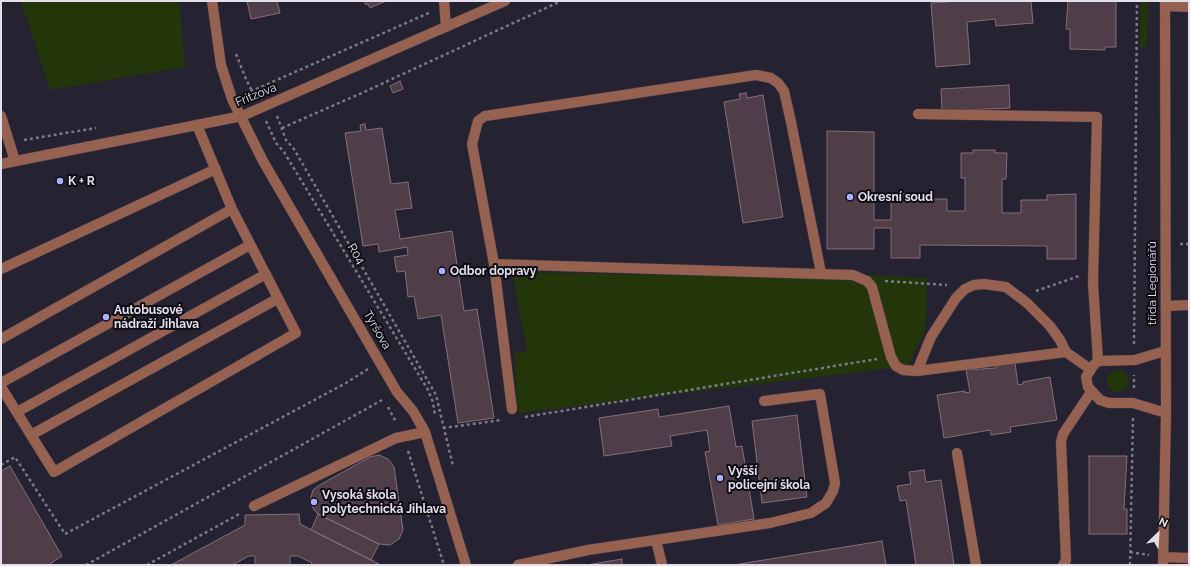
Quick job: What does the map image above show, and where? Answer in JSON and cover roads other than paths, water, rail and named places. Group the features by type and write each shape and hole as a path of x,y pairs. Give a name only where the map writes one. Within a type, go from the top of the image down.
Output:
{"street":[{"name":"Tyršova","path":"212,1 221,65 232,99 242,116 262,162 397,392 414,411 425,432 466,565"},
{"name":"Fritzova","path":"1,164 242,116 505,1"},
{"path":"444,4 446,27"},
{"path":"1165,4 1189,7"},
{"name":"třída Legionářů","path":"1163,561 1166,413 1165,4"},
{"path":"512,409 494,264 472,144 478,121 485,116 764,76 778,83 784,91 821,273"},
{"path":"918,114 1097,117 1094,269 1098,362"},
{"path":"1,116 15,161"},
{"path":"1,387 54,472 296,333 277,299 266,274 232,209 197,125"},
{"path":"1,269 216,169"},
{"path":"1,339 232,209"},
{"path":"1,383 250,245"},
{"path":"494,264 853,274 867,281 872,288 876,296 891,358 896,366 903,370 918,371 1066,352"},
{"path":"17,412 266,274"},
{"path":"918,371 924,351 944,316 966,289 974,285 995,284 1016,293 1050,326 1066,352 1090,369"},
{"path":"31,435 277,299"},
{"path":"1166,306 1189,306"},
{"path":"1165,351 1134,360 1098,362 1090,369 1086,377 1086,382 1091,392 1100,400 1133,403 1166,413"},
{"path":"1063,565 1066,560 1061,442 1063,434 1091,392"},
{"path":"518,565 588,550 770,523 811,513 826,504 833,491 835,483 820,394 764,401"},
{"path":"254,506 403,436 425,432"},
{"path":"957,453 976,565"},
{"path":"656,540 662,565"},
{"path":"1163,561 1189,558"}],"place":[{"name":"K + R","path":"60,181"},
{"name":"Okresní soud","path":"850,197"},
{"name":"Odbor dopravy","path":"442,271"},
{"name":"Autobusové nádraží Jihlava","path":"106,317"},
{"name":"Vyšší policejní škola","path":"720,478"},
{"name":"Vysoká škola polytechnická Jihlava","path":"314,502"}]}
